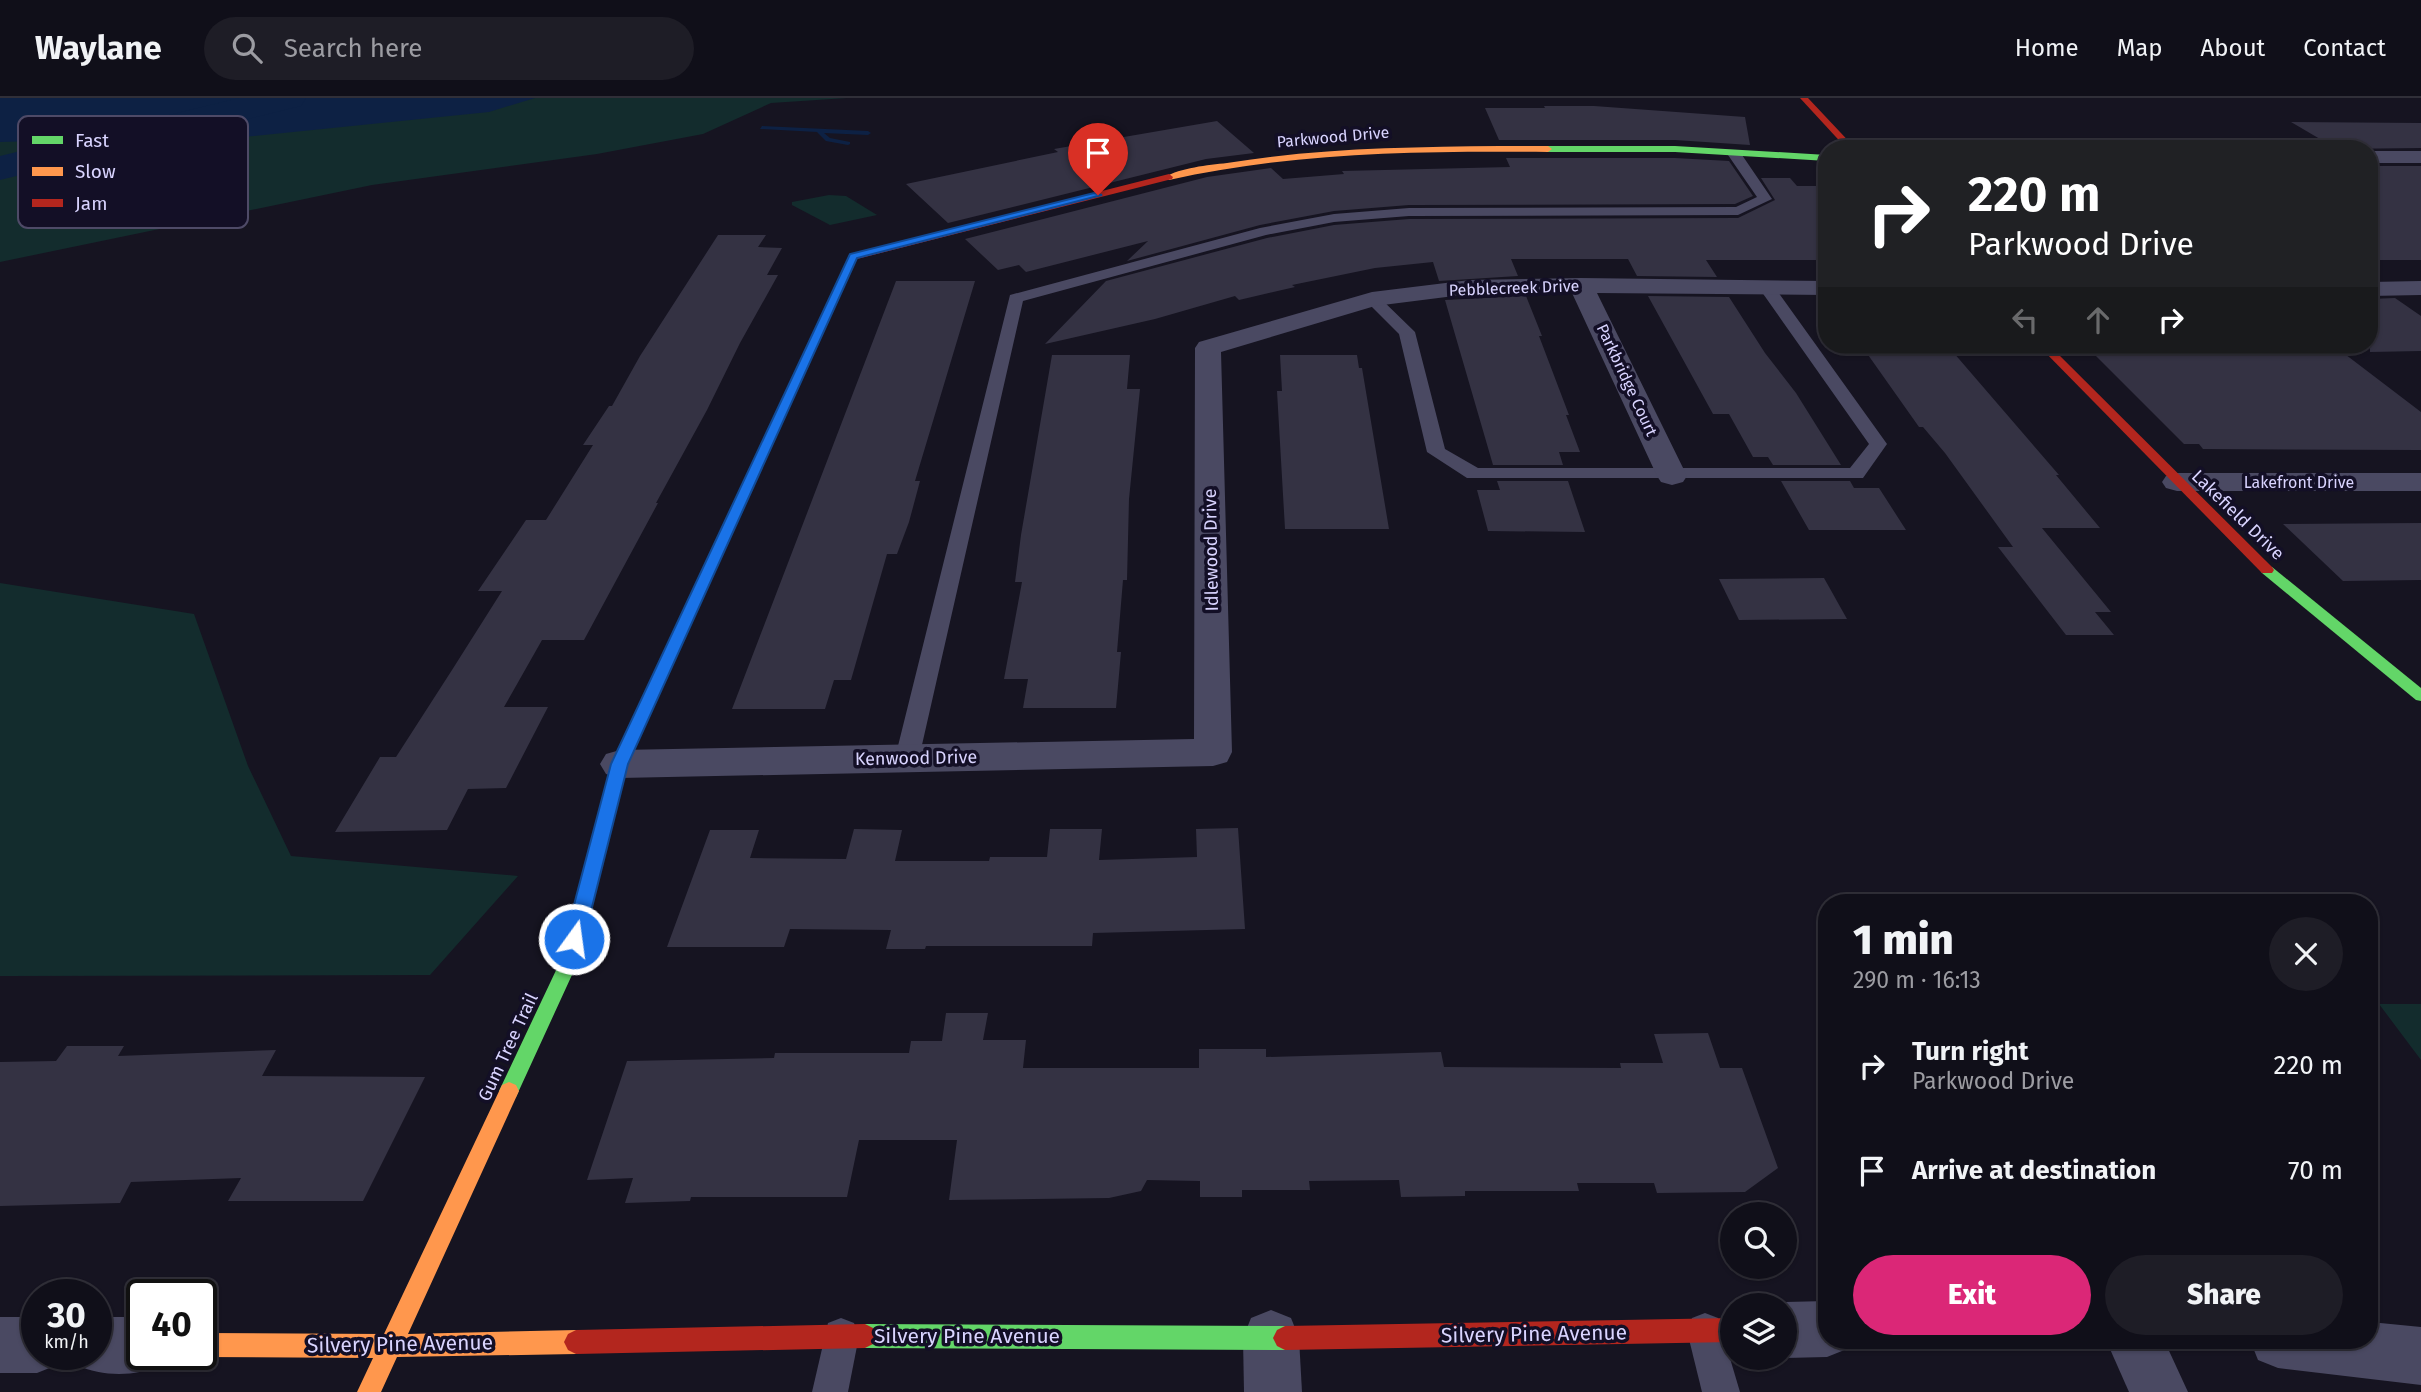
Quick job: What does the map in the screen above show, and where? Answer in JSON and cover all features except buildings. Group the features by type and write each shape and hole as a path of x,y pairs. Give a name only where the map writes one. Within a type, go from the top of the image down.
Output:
{"street":[{"path":"1804,98 1844,140"},
{"name":"Parkwood Drive","path":"853,257 1206,168 1321,153 1385,149 1675,149 1735,155 1818,158"},
{"path":"2378,157 2421,157"},
{"name":"Gum Tree Trail","path":"369,1392 568,964 620,764 853,257"},
{"name":"Pebblecreek Drive","path":"1208,348 1372,299 1470,288 1581,285 1818,288"},
{"name":"Parkbridge Court","path":"1581,285 1672,476"},
{"path":"2378,289 2421,288"},
{"name":"Idlewood Drive","path":"1208,348 1213,752"},
{"name":"Lakefield Drive","path":"2052,354 2266,569 2421,696"},
{"name":"Lakefront Drive","path":"2177,482 2421,482"},
{"name":"Kenwood Drive","path":"620,764 1213,752"},
{"path":"1797,1329 1818,1329"},
{"name":"Silvery Pine Avenue","path":"217,1345 389,1346 841,1336 1271,1338 1719,1331"},
{"path":"1271,1338 1273,1392"},
{"path":"0,1345 21,1345"},
{"path":"2138,1349 2160,1392"},
{"path":"2358,1349 2421,1356"}],"lane":[{"path":"906,758 1016,298 1265,230 1334,218 1409,212 1738,211 1765,199 1735,155"},
{"path":"1372,299 1407,332 1436,452 1474,474 1856,474 1878,444 1767,288"},
{"path":"1719,1331 1721,1392"},
{"path":"830,1392 841,1336"}],"green space":[{"path":"0,98 847,98 771,103 703,134 597,154 372,185 248,211 248,116 18,116 18,228 164,228 0,262"},
{"path":"829,195 846,196 877,215 830,225 792,205 792,202"},
{"path":"0,583 194,614 248,766 291,856 518,876 430,975 0,976"},
{"path":"2379,1004 2421,1004 2421,1060"}],"water":[{"path":"0,98 535,98 489,112 248,137 248,116 18,116 18,142 0,142"}],"waterway":[{"path":"210,116 288,98"},
{"path":"762,128 819,131"},
{"path":"819,131 868,133"},
{"path":"819,131 828,140 848,143"},
{"path":"0,168 18,163"}],"traffic: fast":[{"path":"1548,149 1675,149 1818,157"},
{"path":"2267,570 2421,696"},
{"path":"509,1091 568,964 606,820"},
{"path":"865,1336 1285,1338"}],"traffic: slow":[{"path":"1169,177 1263,160 1357,151 1548,149"},
{"path":"606,820 620,764 812,347"},
{"path":"369,1392 509,1091"},
{"path":"217,1345 389,1346 576,1342"}],"traffic: jam":[{"path":"1804,98 1844,140"},
{"path":"812,347 853,257 1169,177"},
{"path":"2052,354 2267,570"},
{"path":"1285,1338 1720,1330"},
{"path":"576,1342 865,1336"}],"route":[{"path":"574,939 620,764 853,257 1098,195"}]}
